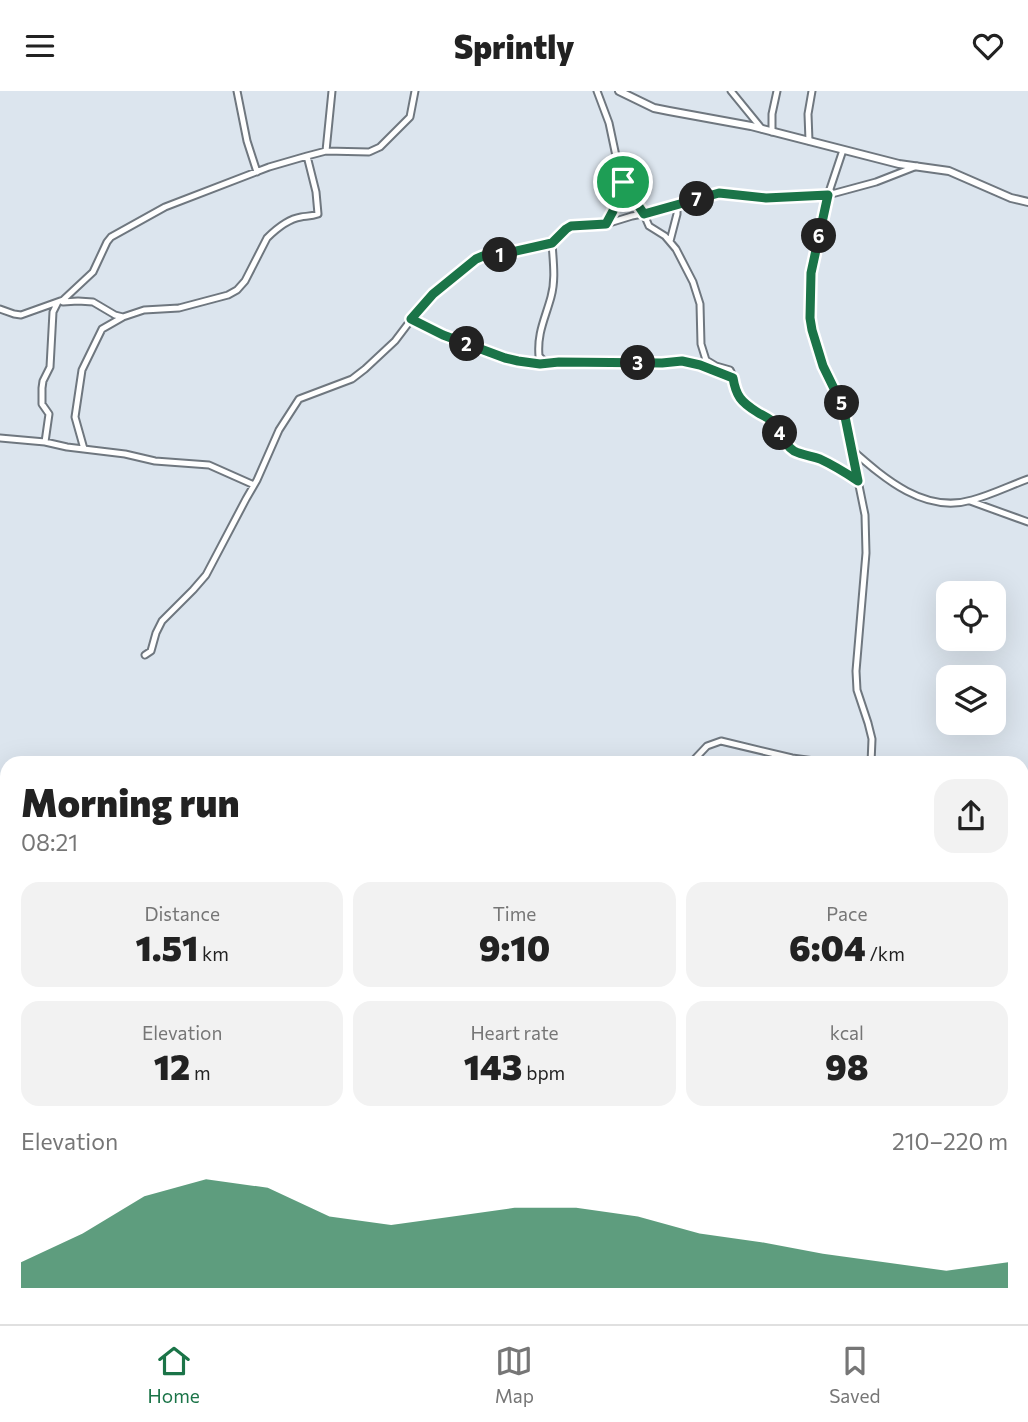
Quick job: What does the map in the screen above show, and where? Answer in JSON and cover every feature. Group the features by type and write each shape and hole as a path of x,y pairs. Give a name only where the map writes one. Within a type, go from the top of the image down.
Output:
{"street":[{"path":"237,91 247,141 257,172"},
{"path":"326,151 331,91"},
{"path":"45,442 49,414 42,404 42,388 50,367 53,312 59,302 93,272 111,237 164,207 257,172 326,151 369,152 383,145 410,117 415,91"},
{"path":"597,91 609,123 620,175 627,189 649,226 662,234 676,249 690,276 700,309 704,356 710,363 730,370 739,398 772,421 790,448 831,465 858,481"},
{"path":"622,91 654,108 762,129 899,164 950,171 1011,198 1028,202"},
{"path":"731,91 762,129"},
{"path":"772,132 776,91"},
{"path":"809,141 808,114 812,91"},
{"path":"843,150 828,195 811,273 810,318 821,358 843,407 865,515 866,553 856,671 857,690 872,739 871,756"},
{"path":"84,449 75,417 82,370 102,329 123,317 144,310 187,306 237,291 267,238 290,220 318,214 316,192 307,156"},
{"path":"145,655 151,651 156,633 165,617 206,575 265,464 279,430 299,399 355,377 395,341 433,294 476,259 552,243 568,227 606,224 719,193 766,198 828,195 876,182 916,166"},
{"path":"606,224 613,211 620,175"},
{"path":"670,241 677,206"},
{"path":"547,363 539,356 538,340 553,288 552,243"},
{"path":"0,309 21,315 59,302 93,302 123,317"},
{"path":"411,319 443,335 505,358 540,364 682,361 733,378"},
{"path":"0,438 45,442 155,461 209,465 254,485"},
{"path":"852,450 886,478 918,497 937,503 970,501 1028,478"},
{"path":"970,501 1028,522"},
{"path":"698,756 707,746 721,741 784,756"}],"route":[{"path":"620,175 623,182 644,214 719,193 766,198 828,195 811,273 810,318 823,366 843,407 858,481 831,465 790,448 772,421 739,398 733,378 700,365 682,361 540,364 518,361 443,335 411,319 433,294 476,259 552,243 571,226 606,224 613,211 620,175"}]}
